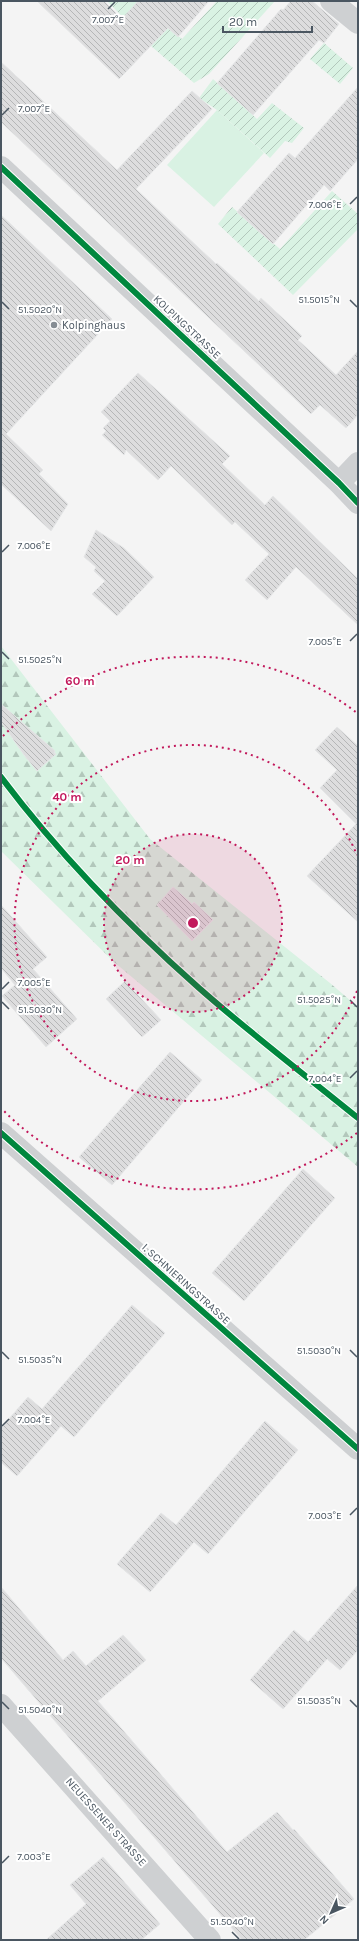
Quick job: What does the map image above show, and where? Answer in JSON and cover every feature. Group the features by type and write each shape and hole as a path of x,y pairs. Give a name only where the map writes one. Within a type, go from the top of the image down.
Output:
{"street":[{"path":"331,1 358,23"},
{"name":"KOLPINGSTRASSE","path":"1,167 339,483 358,503"},
{"path":"339,483 358,463"},
{"name":"I. SCHNIERINGSTRASSE","path":"1,1133 358,1450"},
{"name":"NEUESSENER STRASSE","path":"2,1708 210,1940"}],"green space":[{"path":"107,1 139,1 182,39 217,1 275,1 209,74 194,83 151,46"},
{"path":"324,43 353,68 340,84 310,59"},
{"path":"213,79 257,119 272,103 304,128 292,143 285,141 270,158 217,110 199,98"},
{"path":"217,110 264,153 214,207 167,165"},
{"path":"332,191 358,214 358,229 293,295 218,224 232,207 280,249"},
{"path":"1,646 150,839 358,1007 358,1167 114,962 1,851"}],"building":[{"path":"37,1 104,1 122,19 138,1 209,1 178,37 168,28 119,79"},
{"path":"291,1 312,1 339,24 324,43 319,40 253,115 217,83 281,9 283,10"},
{"path":"1,62 117,170 192,91 212,109 136,189 216,264 217,263 259,301 261,298 302,336 298,340 336,375 358,351 358,415 346,428 320,405 311,414 1,122"},
{"path":"358,87 358,159 330,191 324,185 273,244 237,212 289,153 295,158"},
{"path":"1,215 112,319 6,434 43,470 39,474 68,504 51,531 1,484"},
{"path":"138,373 230,456 222,464 265,505 273,496 358,579 358,625 296,567 267,600 245,580 269,554 235,522 232,525 171,466 158,480 126,450 124,455 102,435 106,431 103,428 110,421 101,412"},
{"path":"96,530 124,548 154,577 117,616 92,594 105,581 94,571 96,567 84,557"},
{"path":"1,704 55,751 54,753 56,754 37,771 1,722"},
{"path":"337,727 358,746 358,922 307,876 356,824 320,788 337,770 315,750"},
{"path":"173,887 192,904 194,902 213,920 192,941 157,905"},
{"path":"1,905 47,957 33,969 77,1019 46,1047 2,996 15,985 1,968"},
{"path":"125,981 161,1020 142,1037 106,999"},
{"path":"170,1052 202,1080 112,1185 79,1157"},
{"path":"303,1169 335,1198 244,1301 212,1273"},
{"path":"132,1305 165,1333 74,1437 61,1426 17,1476 1,1462 1,1428 28,1397 42,1409"},
{"path":"265,1421 298,1450 208,1554 194,1542 150,1592 117,1564 161,1513 176,1525"},
{"path":"358,1585 358,1650 340,1670 327,1659 283,1709 250,1680 294,1630 308,1642"},
{"path":"1,1587 63,1660 73,1651 86,1666 123,1635 146,1660 98,1701 227,1852 277,1812 293,1830 294,1829 354,1899 304,1940 242,1940 1,1658"},
{"path":"103,1857 160,1924 141,1940 46,1940 86,1904 70,1885"}],"cycle path":[{"path":"1,167 339,483 358,503"},
{"path":"1,777 23,806 70,861 172,964 218,1005 358,1118"},
{"path":"1,1133 358,1449"}],"place":[{"name":"Kolpinghaus","path":"54,325"}]}
